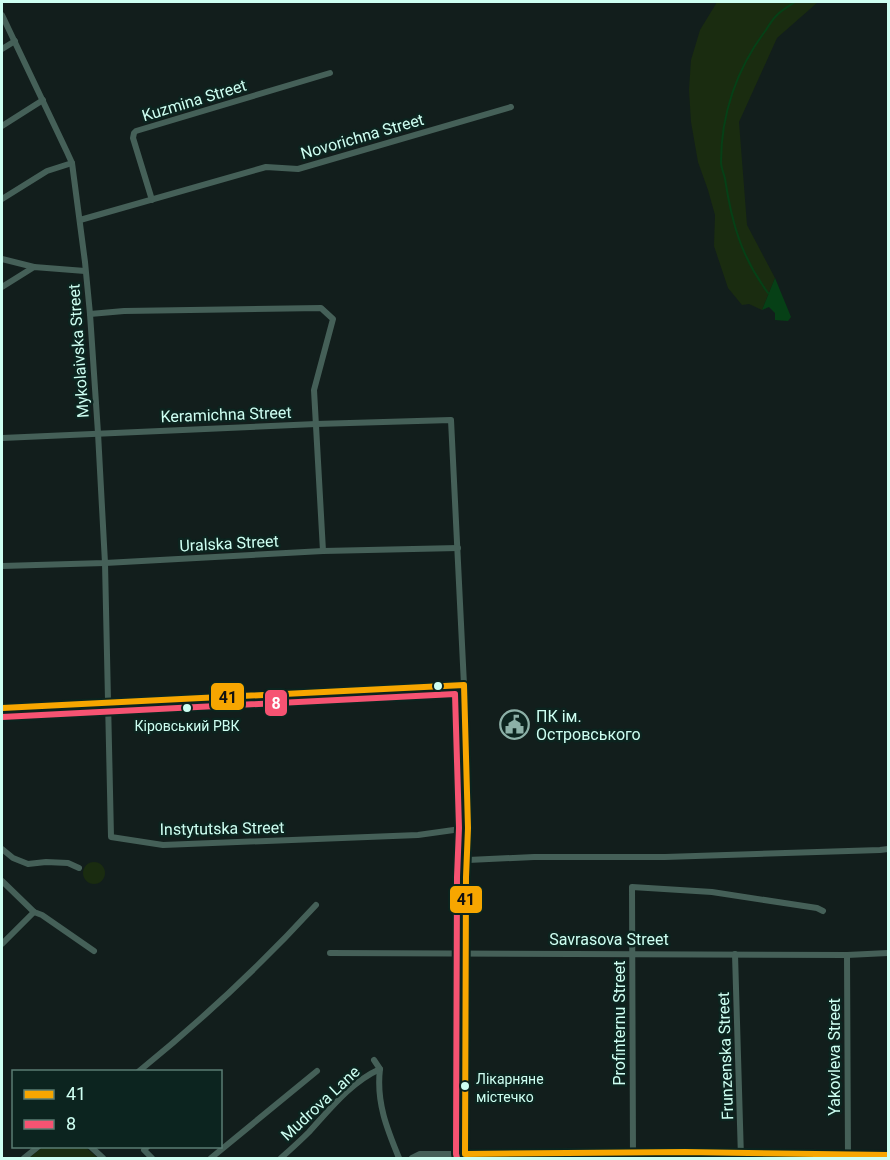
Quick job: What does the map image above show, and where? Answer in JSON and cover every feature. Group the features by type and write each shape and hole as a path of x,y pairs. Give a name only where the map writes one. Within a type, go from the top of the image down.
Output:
{"main road":[{"path":"2,708 464,685 468,828 465,1156 888,1155"}],"street":[{"name":"Mykolaivska Street","path":"2,15 72,163 90,314 105,563 109,703"},
{"path":"2,49 15,41"},
{"name":"Kuzmina Street","path":"152,200 134,138 136,131 330,73"},
{"path":"2,126 44,100"},
{"name":"Novorichna Street","path":"80,220 266,167 298,169 511,107"},
{"path":"2,199 47,171 72,163"},
{"path":"2,259 34,267 85,271"},
{"path":"2,287 34,267"},
{"path":"90,314 124,311 321,308 333,319 314,390 323,552"},
{"name":"Keramichna Street","path":"2,438 451,420 458,548"},
{"path":"458,548 464,685"},
{"name":"Uralska Street","path":"2,566 458,548"},
{"name":"Instytutska Street","path":"109,703 111,837 163,845 418,835 468,828"},
{"path":"2,849 13,858 28,864 68,863 79,868"},
{"path":"468,860 534,857 665,857 888,849"},
{"path":"2,881 34,912 42,915 94,951"},
{"name":"Profinternu Street","path":"633,1156 632,887 712,892 817,908 823,911"},
{"path":"139,1070 183,1034 277,948 316,905"},
{"path":"2,944 34,912"},
{"name":"Savrasova Street","path":"330,953 848,955 888,953"},
{"name":"Frunzenska Street","path":"735,954 741,1156"},
{"name":"Yakovleva Street","path":"848,955 848,1156"},
{"path":"374,1060 380,1069 378,1083 384,1123 399,1158"},
{"name":"Mudrova Lane","path":"281,1158 340,1098 370,1073 380,1069"},
{"path":"211,1158 317,1071"},
{"path":"24,1158 36,1148"},
{"path":"412,1158 420,1154 465,1156"}],"shaded area":[{"path":"717,2 818,2 777,38 739,122 747,225 775,278 762,310 749,304 742,305 728,288 714,246 715,215 698,162 691,122 689,90 691,60 700,30"},
{"path":"775,278 791,317 788,321 775,320 775,313 769,307 762,310"},
{"path":"94,862 102,865 105,873 102,881 94,884 86,881 83,873 86,865"},
{"path":"42,1148 86,1148 98,1158 29,1158"}],"waterway":[{"path":"768,293 744,253 739,239 721,164 722,144 733,92 747,60 774,18 795,2"}],"transit line":[{"name":"41","path":"2,708 464,685 468,828 465,1154 685,1152 888,1155"},
{"name":"8","path":"2,717 455,694 459,828 457,1158"}],"place":[{"name":"Кіровський РВК","path":"187,708"},
{"name":"ПК ім. Островського","path":"515,725"},
{"name":"Лікарняне містечко","path":"465,1086"}]}
